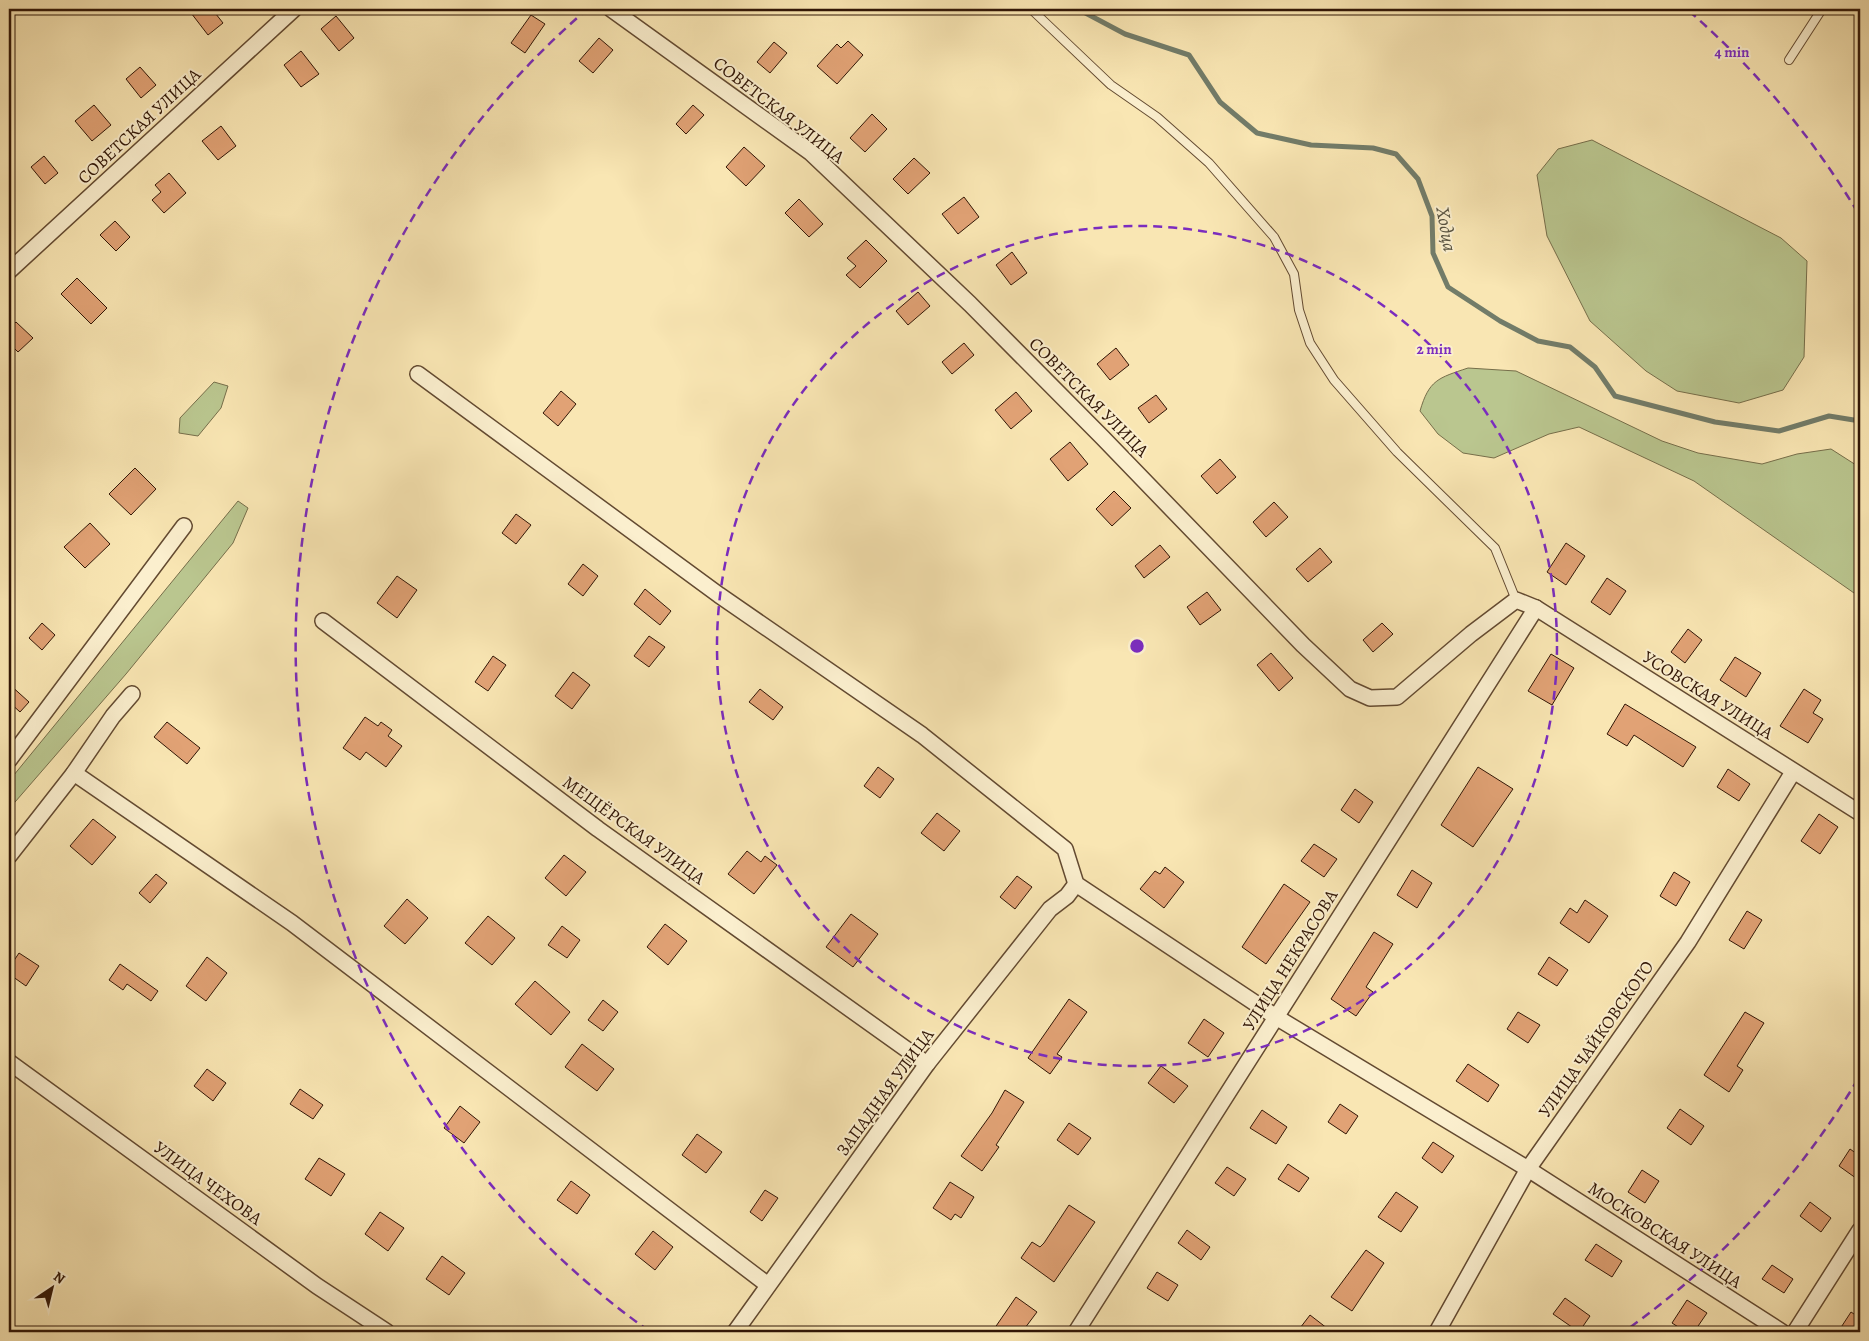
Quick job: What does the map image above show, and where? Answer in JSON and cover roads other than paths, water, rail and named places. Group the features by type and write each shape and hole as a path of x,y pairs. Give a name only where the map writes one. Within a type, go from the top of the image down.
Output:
{"street":[{"name":"СОВЕТСКАЯ УЛИЦА","path":"9,271 294,9"},
{"name":"СОВЕТСКАЯ УЛИЦА","path":"611,9 811,153 970,304 1103,438 1303,645 1350,689 1370,698 1397,697 1470,634 1516,600"},
{"path":"418,374 719,594 922,735 1065,849 1076,884"},
{"path":"9,760 184,526"},
{"path":"1516,600 1536,608"},
{"name":"УСОВСКАЯ УЛИЦА","path":"1536,608 1860,813"},
{"name":"УЛИЦА НЕКРАСОВА","path":"1076,1332 1536,608"},
{"name":"МЕЩЁРСКАЯ УЛИЦА","path":"323,622 598,829 927,1064"},
{"path":"9,856 74,773 113,716 132,694"},
{"name":"УЛИЦА ЧАЙКОВСКОГО","path":"1437,1332 1528,1169 1688,942 1793,772"},
{"path":"74,773 292,923 768,1285"},
{"name":"МОСКОВСКАЯ УЛИЦА","path":"1076,884 1276,1016 1528,1169 1782,1332"},
{"name":"ЗАПАДНАЯ УЛИЦА","path":"734,1332 927,1064 1050,909 1067,896 1076,884"},
{"name":"УЛИЦА ЧЕХОВА","path":"9,1062 317,1286 387,1332"},
{"path":"1795,1332 1860,1230"}],"lane":[{"path":"561,9 572,9"},
{"path":"1031,9 1111,85 1157,117 1209,163 1274,237 1294,274 1299,310 1310,343 1334,380 1397,452 1495,548 1516,600"},
{"path":"1789,60 1822,9"}],"waterway":[{"name":"Ходца","path":"1078,9 1125,34 1189,55 1220,102 1257,133 1311,145 1373,148 1396,154 1418,179 1432,216 1433,253 1448,287 1500,321 1538,341 1570,347 1595,367 1615,396 1715,422 1779,431 1829,416 1860,421"}]}
